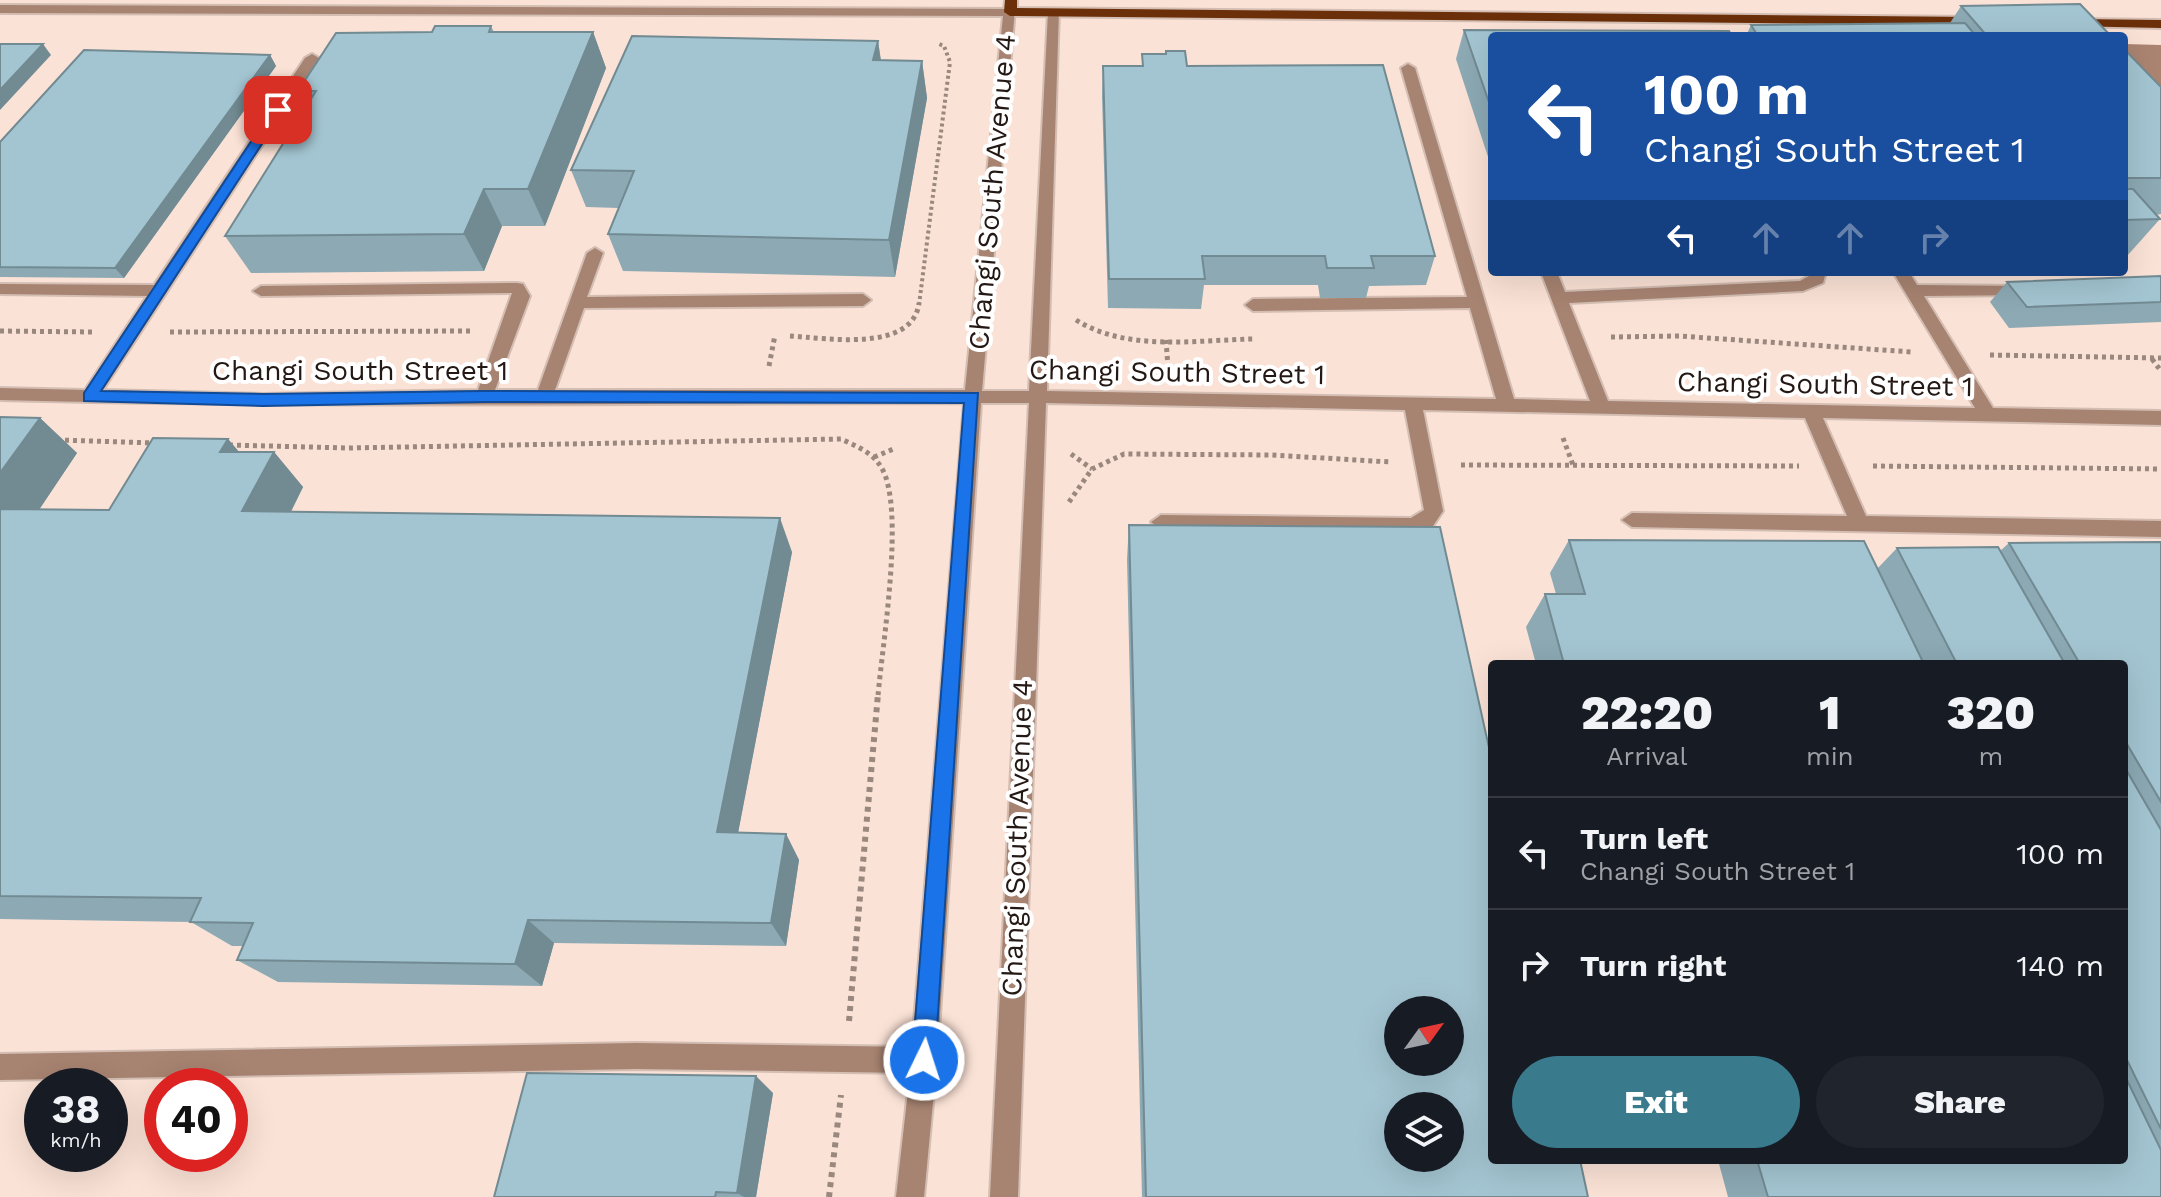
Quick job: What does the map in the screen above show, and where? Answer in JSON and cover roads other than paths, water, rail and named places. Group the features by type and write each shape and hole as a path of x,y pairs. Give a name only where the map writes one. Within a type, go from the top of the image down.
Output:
{"main road":[{"path":"1010,6 1987,22"},
{"path":"2066,23 2161,24"}],"street":[{"name":"Changi South Avenue 4","path":"910,1197 924,1060 973,397 1010,6"},
{"path":"0,9 1010,6"},
{"name":"Changi South Avenue 4","path":"1004,1197 1054,6"},
{"path":"89,397 312,58"},
{"path":"1408,68 1507,407"},
{"path":"544,397 595,253"},
{"path":"1551,276 1602,408"},
{"path":"1559,298 1803,286 1817,276"},
{"path":"1903,276 1988,415"},
{"path":"261,291 517,288 522,296 484,396"},
{"path":"0,289 159,291"},
{"path":"1912,290 2046,291"},
{"path":"577,303 863,300"},
{"path":"1253,305 1474,302"},
{"name":"Changi South Street 1","path":"0,394 263,400 484,396 1036,397 2161,418"},
{"path":"1161,522 1412,526 1428,529 1434,511 1413,405"},
{"path":"1811,412 1859,523"},
{"path":"1632,520 2161,529"},
{"path":"0,1067 636,1056 924,1060"}]}
